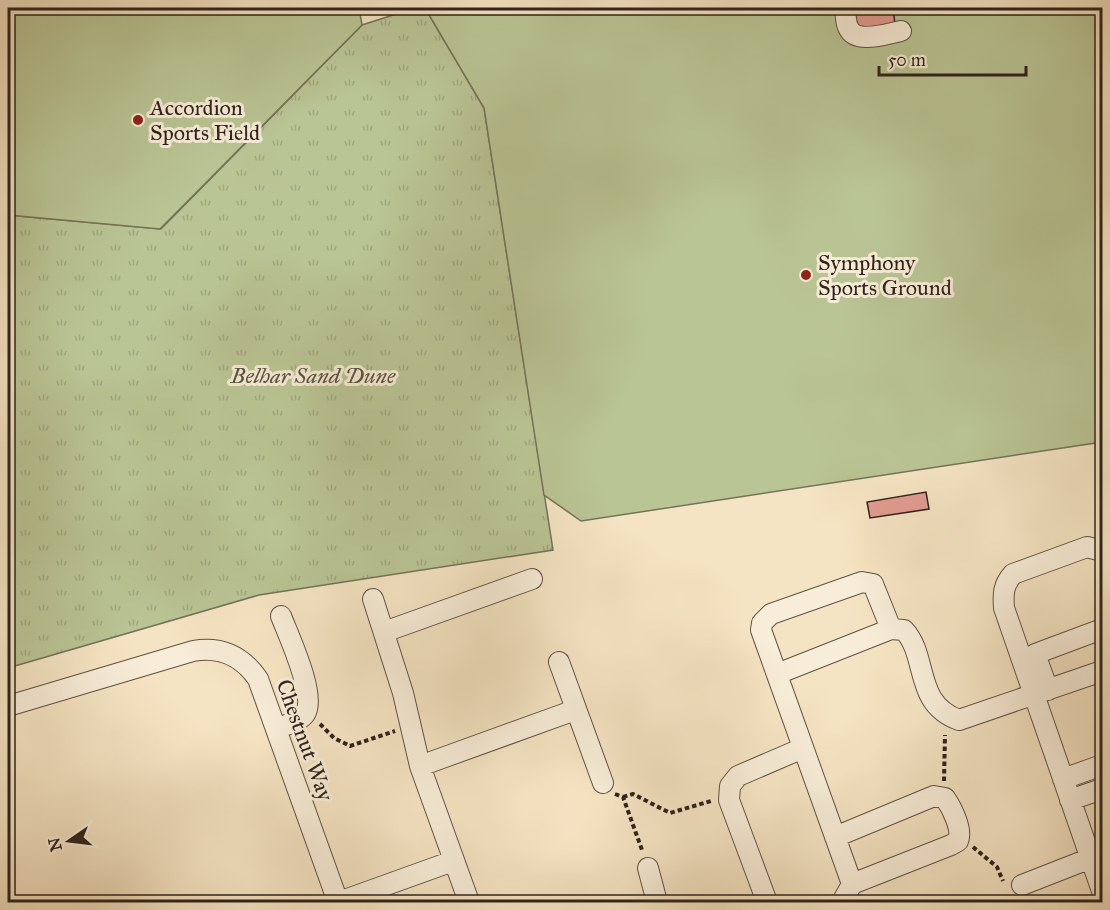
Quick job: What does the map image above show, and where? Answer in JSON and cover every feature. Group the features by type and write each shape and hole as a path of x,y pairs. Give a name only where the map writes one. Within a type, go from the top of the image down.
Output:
{"street":[{"path":"845,8 847,26 852,33 866,38 901,31"},
{"path":"1041,693 1004,608 1006,582 1013,574 1087,547 1102,550"},
{"path":"384,632 531,579"},
{"path":"852,884 761,630 765,617 771,614 862,582 873,584 891,629"},
{"path":"373,599 420,766 453,861 463,901"},
{"path":"276,729 301,718 307,711 309,693 281,616"},
{"path":"777,674 891,629 904,630 908,633 930,696 947,715 959,720 1102,671"},
{"path":"1102,629 1035,654 1041,693 1063,779 1102,891"},
{"name":"Chestnut Way","path":"8,706 193,651 213,649 234,655 252,670 258,679 339,903"},
{"path":"559,662 603,783"},
{"path":"420,766 575,710"},
{"path":"767,903 729,800 730,786 738,776 803,748"},
{"path":"1063,779 1102,765"},
{"path":"1070,800 1102,789"},
{"path":"835,837 934,796 940,796 949,804 960,838 951,845 852,884 842,903"},
{"path":"1022,885 1091,858"},
{"path":"339,903 453,861"},
{"path":"648,868 657,903"}],"path":[{"path":"307,711 334,738 350,746 387,732 411,729"},
{"path":"940,796 944,779 947,715"},
{"path":"603,783 623,797 648,868"},
{"path":"623,797 633,794 670,813 709,801 729,800"},
{"path":"960,838 997,867 1007,890 1022,885"}],"green space":[{"name":"Accordion Sports Field","path":"8,8 359,8 362,25 160,229 8,215"},
{"name":"Belhar Sand Dune","path":"415,8 425,8 484,108 553,550 259,595 8,668 8,215 161,229 362,25"},
{"name":"Symphony Sports Ground","path":"425,8 1102,8 1102,442 581,521 544,495 484,108"}],"building":[{"path":"854,8 893,8 895,24 858,29"},
{"path":"926,492 929,509 870,518 867,502"}],"place":[{"name":"Accordion Sports Field","path":"138,120"},
{"name":"Symphony Sports Ground","path":"806,275"}]}
